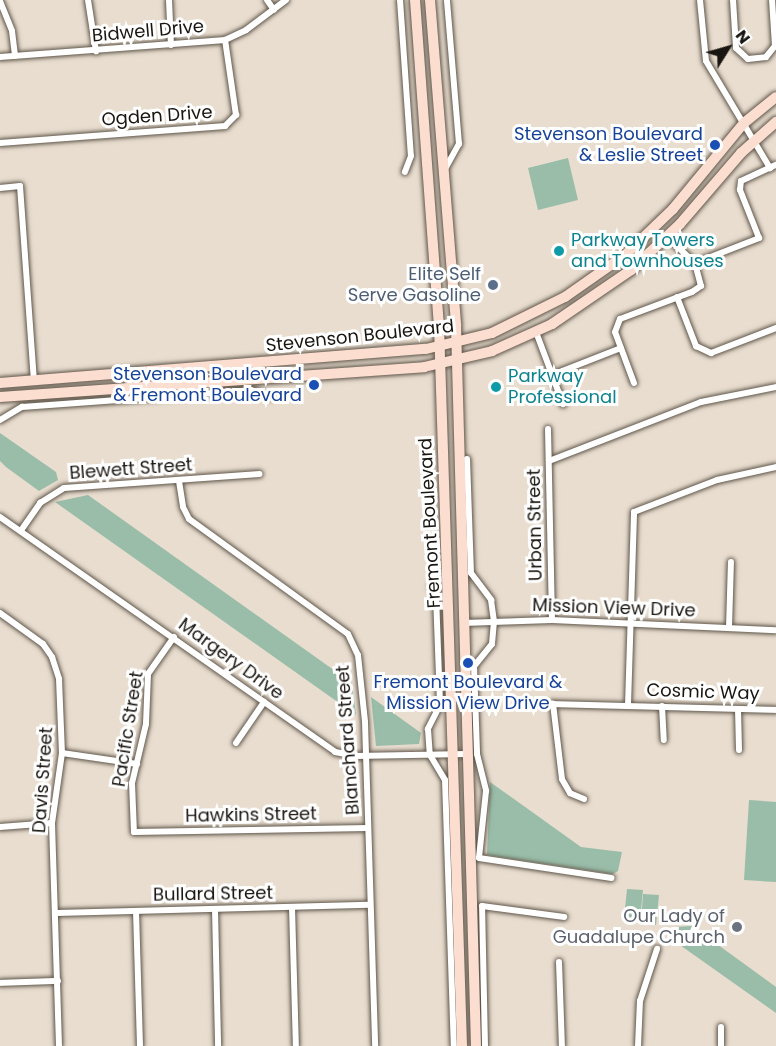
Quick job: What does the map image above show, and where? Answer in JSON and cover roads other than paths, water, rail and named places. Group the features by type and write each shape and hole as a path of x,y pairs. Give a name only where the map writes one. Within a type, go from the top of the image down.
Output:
{"main road":[{"name":"Fremont Boulevard","path":"415,0 466,754 476,1046"},
{"name":"Fremont Boulevard","path":"430,0 456,344 457,624 453,754 462,1046"},
{"name":"Stevenson Boulevard","path":"0,383 440,348 519,322 607,269 663,220 744,123 776,97"},
{"name":"Stevenson Boulevard","path":"0,397 456,362 536,332 602,292 667,237 755,140 776,122"}],"street":[{"path":"88,0 96,51"},
{"path":"169,0 171,45"},
{"path":"267,0 274,10"},
{"name":"Bidwell Drive","path":"0,57 225,40 286,0"},
{"path":"400,0 411,156 405,172"},
{"path":"443,172 459,144 453,105 447,0"},
{"path":"694,263 759,238 740,190 746,177 773,166 706,61 700,0"},
{"path":"733,0 736,48 748,58 766,57 775,46 772,0"},
{"path":"0,1 12,31 15,56"},
{"name":"Ogden Drive","path":"0,143 225,126 236,115 225,40"},
{"path":"0,188 20,186 34,381"},
{"path":"634,383 615,332 620,319 701,286 694,263 667,237"},
{"path":"677,297 696,346 711,353 776,328"},
{"path":"536,332 563,404"},
{"path":"552,375 621,348"},
{"path":"549,461 701,402 776,387"},
{"path":"0,420 22,407 251,390 270,397"},
{"name":"Urban Street","path":"548,429 552,620"},
{"path":"467,459 471,573 491,600 494,621 492,644 474,666 477,754 486,791 479,858 612,878"},
{"path":"628,705 634,512 717,480 776,467"},
{"name":"Blewett Street","path":"22,529 40,503 64,488 259,474"},
{"name":"Blanchard Street","path":"179,481 183,507 189,519 348,634 358,655 366,756 375,1046"},
{"name":"Margery Drive","path":"0,517 22,529 335,752 366,756 466,754"},
{"path":"729,628 731,562"},
{"name":"Fremont Boulevard","path":"429,755 428,729 441,705 436,596 432,586"},
{"name":"Davis Street","path":"0,613 43,644 52,657 59,679 62,753 52,823 57,913 59,1046"},
{"name":"Mission View Drive","path":"457,624 552,620 776,630"},
{"name":"Pacific Street","path":"134,832 132,791 146,724 148,674 174,637"},
{"path":"236,743 264,702"},
{"name":"Cosmic Way","path":"584,799 570,793 562,778 553,704 776,710"},
{"path":"662,706 664,740"},
{"path":"738,709 739,750"},
{"path":"62,753 137,764"},
{"path":"429,755 445,780 454,1046"},
{"path":"0,827 52,823"},
{"name":"Hawkins Street","path":"134,832 368,828"},
{"name":"Bullard Street","path":"57,913 369,905"},
{"path":"485,1046 482,906 564,917"},
{"path":"292,907 296,1046"},
{"path":"215,909 218,1046"},
{"path":"136,911 140,1046"},
{"path":"638,1046 640,1001 657,949"},
{"path":"560,962 562,1046"},
{"path":"0,983 58,981"},
{"path":"721,1027 721,1046"}],"place":[{"name":"Stevenson Boulevard & Leslie Street","path":"715,145"},
{"name":"Parkway Towers and Townhouses","path":"559,251"},
{"name":"Elite Self Serve Gasoline","path":"493,285"},
{"name":"Stevenson Boulevard & Fremont Boulevard","path":"314,385"},
{"name":"Parkway Professional","path":"496,387"},
{"name":"Fremont Boulevard & Mission View Drive","path":"468,663"},
{"name":"Our Lady of Guadalupe Church","path":"737,927"}]}
